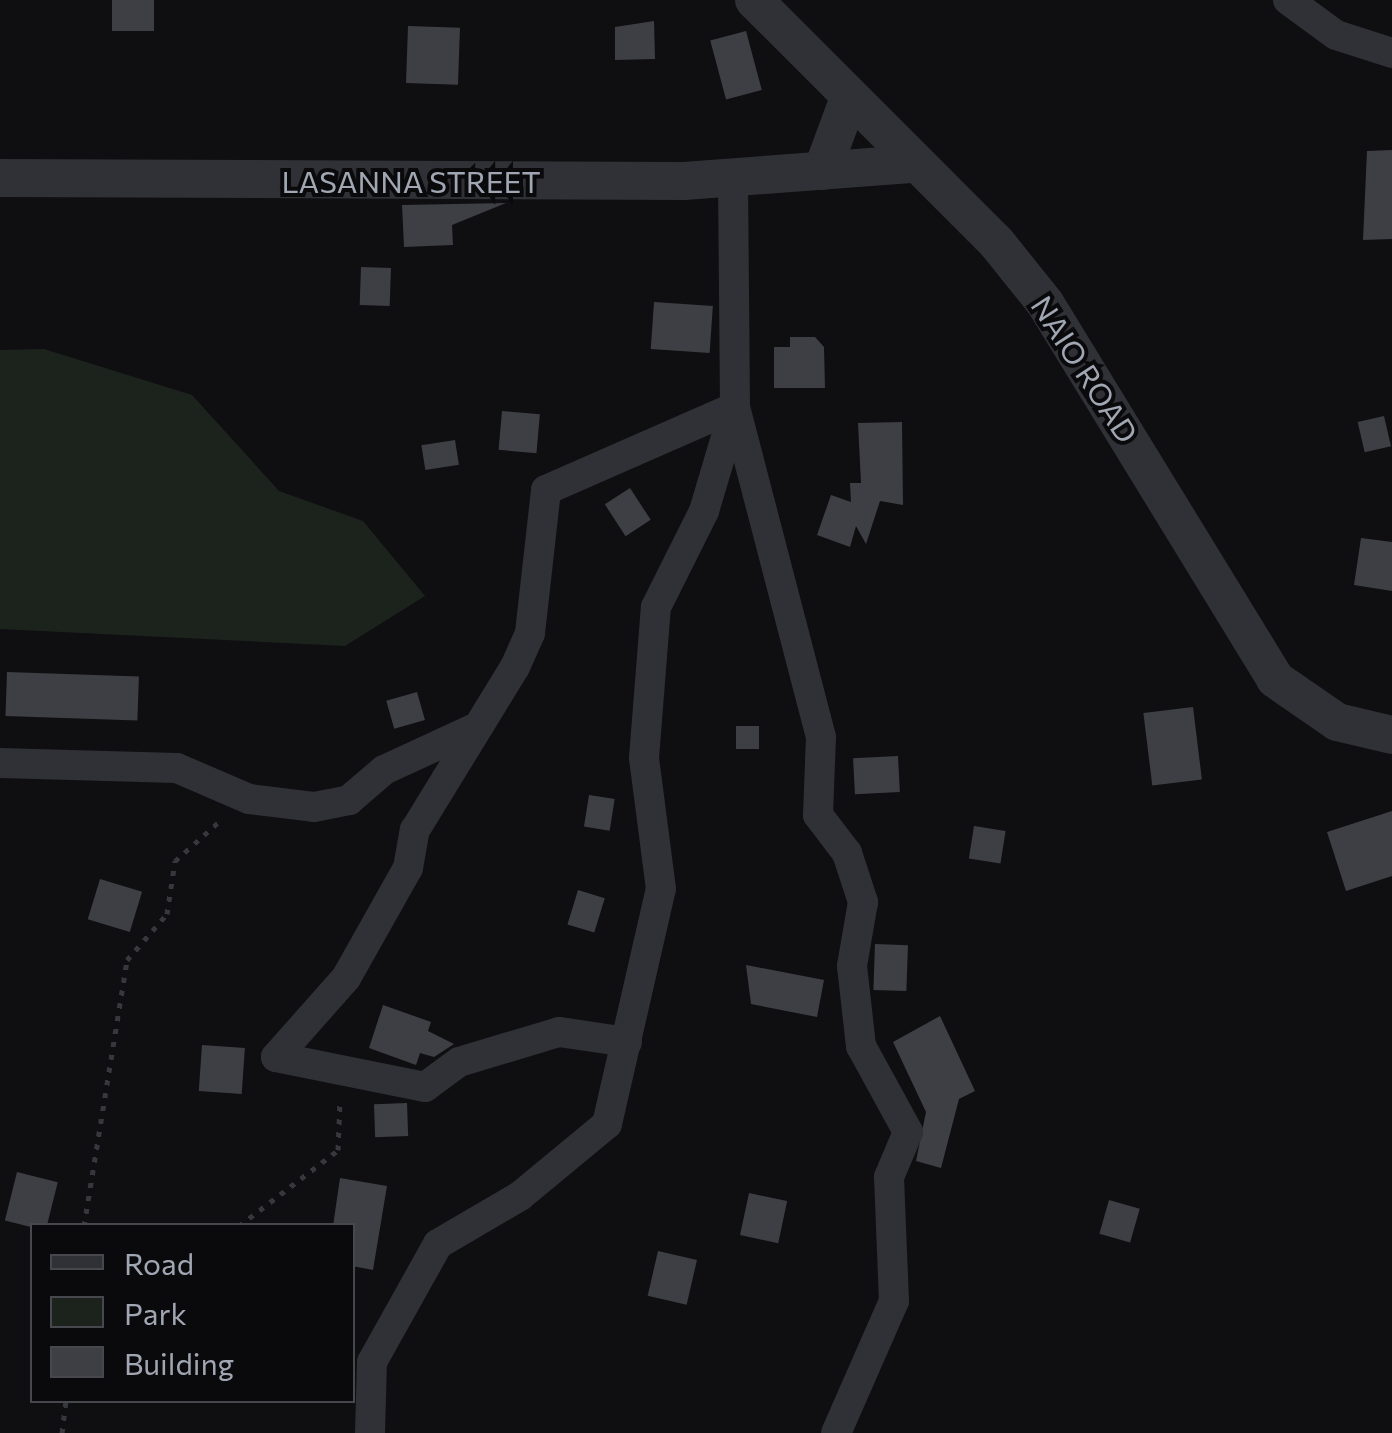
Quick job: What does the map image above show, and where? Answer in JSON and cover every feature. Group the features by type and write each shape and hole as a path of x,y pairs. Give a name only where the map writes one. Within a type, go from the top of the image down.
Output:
{"street":[{"name":"NAIO ROAD","path":"754,0 910,164 996,242 1045,303 1275,680 1337,722 1392,735"},
{"path":"1288,0 1336,35 1392,53"},
{"path":"822,171 849,98"},
{"name":"LASANNA STREET","path":"0,178 733,178 910,164"},
{"path":"733,178 736,407 821,737 818,816 848,853 863,902 852,966 861,1046 908,1132 889,1177 894,1300 836,1433"},
{"path":"627,1042 559,1032 459,1062 426,1087 276,1057 346,978 475,728 530,633 546,490 736,407"},
{"path":"370,1433 372,1362 407,1288 438,1244 520,1196 607,1124 661,889 644,758 656,607 704,511 736,407"},
{"path":"0,763 177,768 248,800 314,807 349,800 384,770 475,728"}],"path":[{"path":"84,1223 127,960 167,914 175,861 248,800"},
{"path":"243,1223 338,1150 342,1073"},
{"path":"62,1433 66,1403"}],"green space":[{"path":"44,349 192,395 279,491 363,521 425,596 345,646 0,629 0,350"}],"building":[{"path":"112,0 154,0 154,31 112,31"},
{"path":"654,21 655,59 615,60 615,27"},
{"path":"408,26 460,28 458,85 406,83"},
{"path":"746,31 762,90 726,99 710,41"},
{"path":"1392,150 1392,239 1363,240 1367,151"},
{"path":"506,203 452,225 453,245 404,247 402,205"},
{"path":"361,267 391,268 390,306 360,305"},
{"path":"654,302 713,306 710,353 651,349"},
{"path":"790,337 815,337 824,347 825,388 774,388 774,347 790,347"},
{"path":"502,411 540,414 536,453 499,450"},
{"path":"1384,416 1391,446 1365,452 1358,422"},
{"path":"902,422 903,505 880,501 866,544 856,526 850,547 817,535 831,495 851,502 850,483 861,483 858,423"},
{"path":"455,440 459,465 425,470 421,445"},
{"path":"630,488 651,520 626,536 605,504"},
{"path":"1361,538 1392,542 1392,591 1354,585"},
{"path":"7,672 139,677 137,721 5,716"},
{"path":"417,692 425,720 394,729 386,701"},
{"path":"1193,707 1202,779 1152,786 1143,713"},
{"path":"736,726 759,726 759,749 736,749"},
{"path":"898,756 900,792 855,794 853,758"},
{"path":"589,795 615,799 610,831 584,827"},
{"path":"1392,811 1392,876 1346,891 1327,832"},
{"path":"974,826 1006,831 1000,864 969,859"},
{"path":"100,879 142,892 130,932 88,919"},
{"path":"578,890 605,898 594,933 567,924"},
{"path":"875,944 908,945 906,991 873,990"},
{"path":"746,965 824,980 817,1017 751,1004"},
{"path":"383,1005 431,1022 428,1031 454,1044 434,1057 420,1053 416,1065 369,1048"},
{"path":"940,1016 975,1091 959,1099 941,1168 916,1161 926,1112 893,1042"},
{"path":"202,1045 245,1048 242,1094 199,1091"},
{"path":"407,1103 408,1136 375,1137 374,1104"},
{"path":"17,1172 58,1182 48,1223 30,1223 30,1227 5,1221"},
{"path":"340,1178 387,1186 373,1270 355,1267 355,1223 333,1223"},
{"path":"749,1193 787,1201 778,1243 740,1235"},
{"path":"1109,1200 1140,1209 1130,1242 1099,1234"},
{"path":"658,1251 697,1260 687,1305 648,1296"}]}
